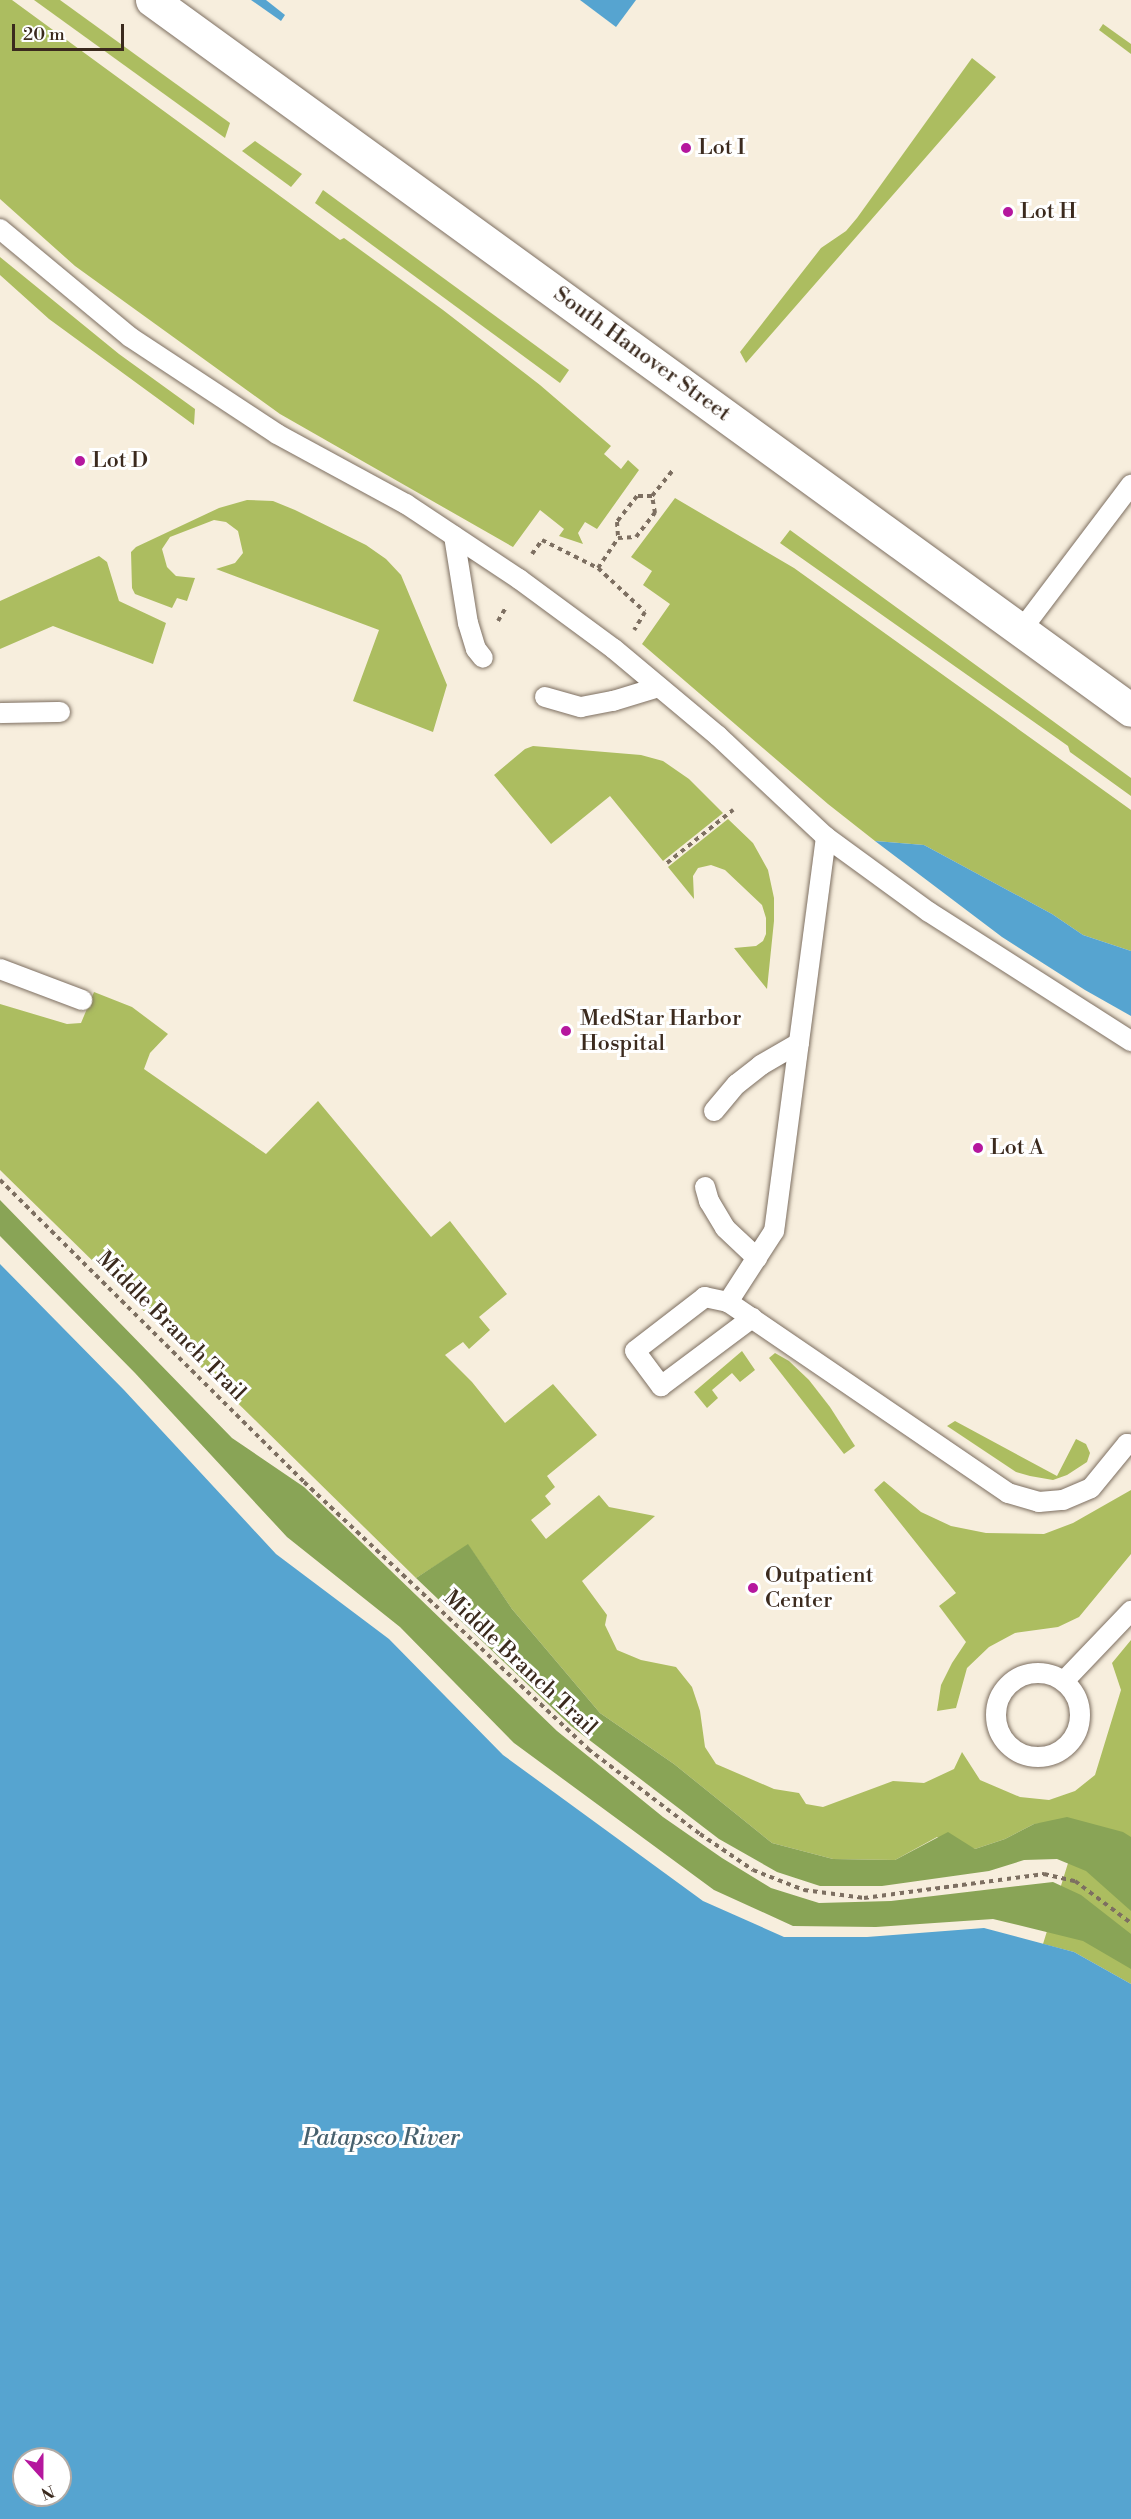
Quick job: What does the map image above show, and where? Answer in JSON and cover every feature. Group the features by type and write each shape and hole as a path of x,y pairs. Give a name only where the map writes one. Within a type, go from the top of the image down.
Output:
{"main road":[{"name":"South Hanover Street","path":"152,0 1131,710"}],"lane":[{"path":"0,229 130,337 277,434 406,504 528,586 614,649 718,736 826,837 929,912 1131,1041"},
{"path":"1022,629 1131,485"},
{"path":"454,536 468,622 476,649 483,658"},
{"path":"545,697 581,707 613,701 659,687"},
{"path":"0,713 60,712"},
{"path":"728,1302 774,1231 826,837"},
{"path":"0,969 82,1000"},
{"path":"714,1111 737,1084 760,1065 799,1043"},
{"path":"705,1187 709,1201 725,1228 757,1258"},
{"path":"752,1318 661,1386 635,1351 705,1297 728,1302 752,1318 1008,1493 1039,1502 1063,1500 1091,1488 1127,1444 1131,1445"},
{"path":"1064,1681 1131,1611"},
{"path":"1033,1672 1047,1672 1064,1681 1075,1693 1080,1706 1080,1723 1075,1736 1065,1748 1049,1756 1036,1757 1010,1747 999,1733 995,1714 1000,1695 1013,1680 1033,1672"}],"path":[{"path":"618,538 636,537 655,513 652,496 672,471"},
{"path":"597,568 618,538 617,522 637,496 652,496"},
{"path":"528,559 542,540 597,568 645,612 631,635"},
{"path":"667,863 733,810"},
{"name":"Middle Branch Trail","path":"0,1180 304,1482 579,1741 700,1834 753,1870 804,1890 864,1898 1044,1874 1075,1881 1131,1923"}],"green space":[{"path":"0,0 12,0 340,240 344,238 443,310 540,385 611,446 604,454 621,469 628,460 639,470 597,529 585,522 578,533 583,544 559,536 564,529 540,510 513,547 280,414 75,266 0,199"},
{"path":"34,0 60,0 230,123 225,138"},
{"path":"1103,24 1131,44 1131,54 1099,30"},
{"path":"972,58 996,77 746,363 740,352 821,248 846,231 857,218"},
{"path":"255,141 302,174 291,187 242,151"},
{"path":"323,190 569,370 560,383 315,203"},
{"path":"0,257 119,354 195,409 194,425 49,319 0,275"},
{"path":"675,498 794,568 1131,810 1131,951 1083,935 1052,914 924,845 875,841 828,804 642,644 670,604 643,585 652,571 631,557"},
{"path":"247,500 273,501 295,510 366,545 386,559 401,575 447,685 433,732 353,701 379,630 216,569 235,563 243,553 238,531 226,522 214,520 170,537 162,549 167,567 176,576 195,578 187,601 177,598 172,608 135,594 132,588 131,552 136,547 219,508"},
{"path":"790,530 1131,778 1131,796 1070,752 1068,746 780,543"},
{"path":"99,556 107,562 119,601 166,623 153,664 53,626 0,649 0,601"},
{"path":"533,746 641,755 663,761 689,779 723,813 663,861 610,796 551,844 494,775 525,749"},
{"path":"728,819 753,843 768,870 774,898 774,921 767,989 734,948 756,946 763,941 766,934 766,918 762,905 725,870 711,865 698,868 693,876 694,899 668,867"},
{"path":"94,992 132,1007 168,1034 150,1053 144,1069 266,1154 318,1101 431,1237 450,1221 507,1294 479,1317 490,1330 469,1349 463,1342 445,1355 472,1382 505,1423 553,1384 597,1435 547,1476 555,1487 545,1496 551,1504 531,1520 546,1539 599,1495 609,1507 655,1516 582,1581 607,1615 605,1625 617,1650 641,1660 676,1667 692,1687 700,1711 705,1747 716,1764 774,1789 799,1793 806,1804 823,1807 893,1781 924,1783 954,1769 962,1752 980,1780 1020,1797 1049,1800 1075,1791 1095,1775 1121,1690 1112,1663 1131,1640 1131,1984 1074,1952 1043,1944 1081,1821 1034,1824 1005,1839 975,1849 937,1837 895,1860 833,1859 772,1843 674,1764 600,1713 512,1609 468,1545 416,1578 0,1170 0,1004 67,1024 81,1023"},
{"path":"0,1200 232,1438 304,1487 557,1731 663,1817 722,1858 771,1888 819,1903 891,1901 1053,1882 1081,1895 1131,1934 1131,1969 1083,1941 993,1919 876,1927 793,1926 714,1890 514,1743 400,1627 287,1537 135,1373 0,1236"},
{"path":"742,1351 755,1370 740,1382 732,1373 712,1390 718,1398 707,1408 694,1392"},
{"path":"775,1353 789,1361 809,1380 855,1446 844,1454 769,1358"},
{"path":"955,1421 1057,1476 1076,1439 1086,1444 1090,1453 1087,1462 1067,1475 1053,1480 1030,1476 1016,1472 947,1426"},
{"path":"884,1481 921,1512 951,1526 986,1533 1044,1534 1073,1523 1131,1490 1131,1554 1079,1617 1058,1627 1015,1633 989,1647 967,1668 956,1708 937,1711 941,1685 966,1642 939,1606 956,1593 874,1490"},
{"path":"468,1544 512,1609 600,1713 674,1764 772,1843 833,1859 895,1860 948,1832 975,1849 1005,1839 1034,1824 1067,1817 1123,1832 1131,1837 1131,1911 1086,1871 1057,1859 1024,1860 989,1871 882,1886 820,1886 777,1872 719,1839 571,1726 416,1578"}],"water":[{"path":"251,0 266,0 285,15 281,21"},
{"path":"580,0 636,0 616,27"},
{"path":"875,841 924,845 1052,914 1083,935 1131,951 1131,1016 1085,990 1002,937"},
{"name":"Patapsco River","path":"0,1264 124,1390 276,1554 389,1639 503,1755 703,1901 784,1937 867,1937 984,1928 1074,1952 1131,1984 1131,2519 0,2519"}],"place":[{"name":"Lot I","path":"686,148"},
{"name":"Lot H","path":"1008,212"},
{"name":"Lot D","path":"80,461"},
{"name":"MedStar Harbor Hospital","path":"566,1031"},
{"name":"Lot A","path":"978,1148"},
{"name":"Outpatient Center","path":"753,1588"}]}
